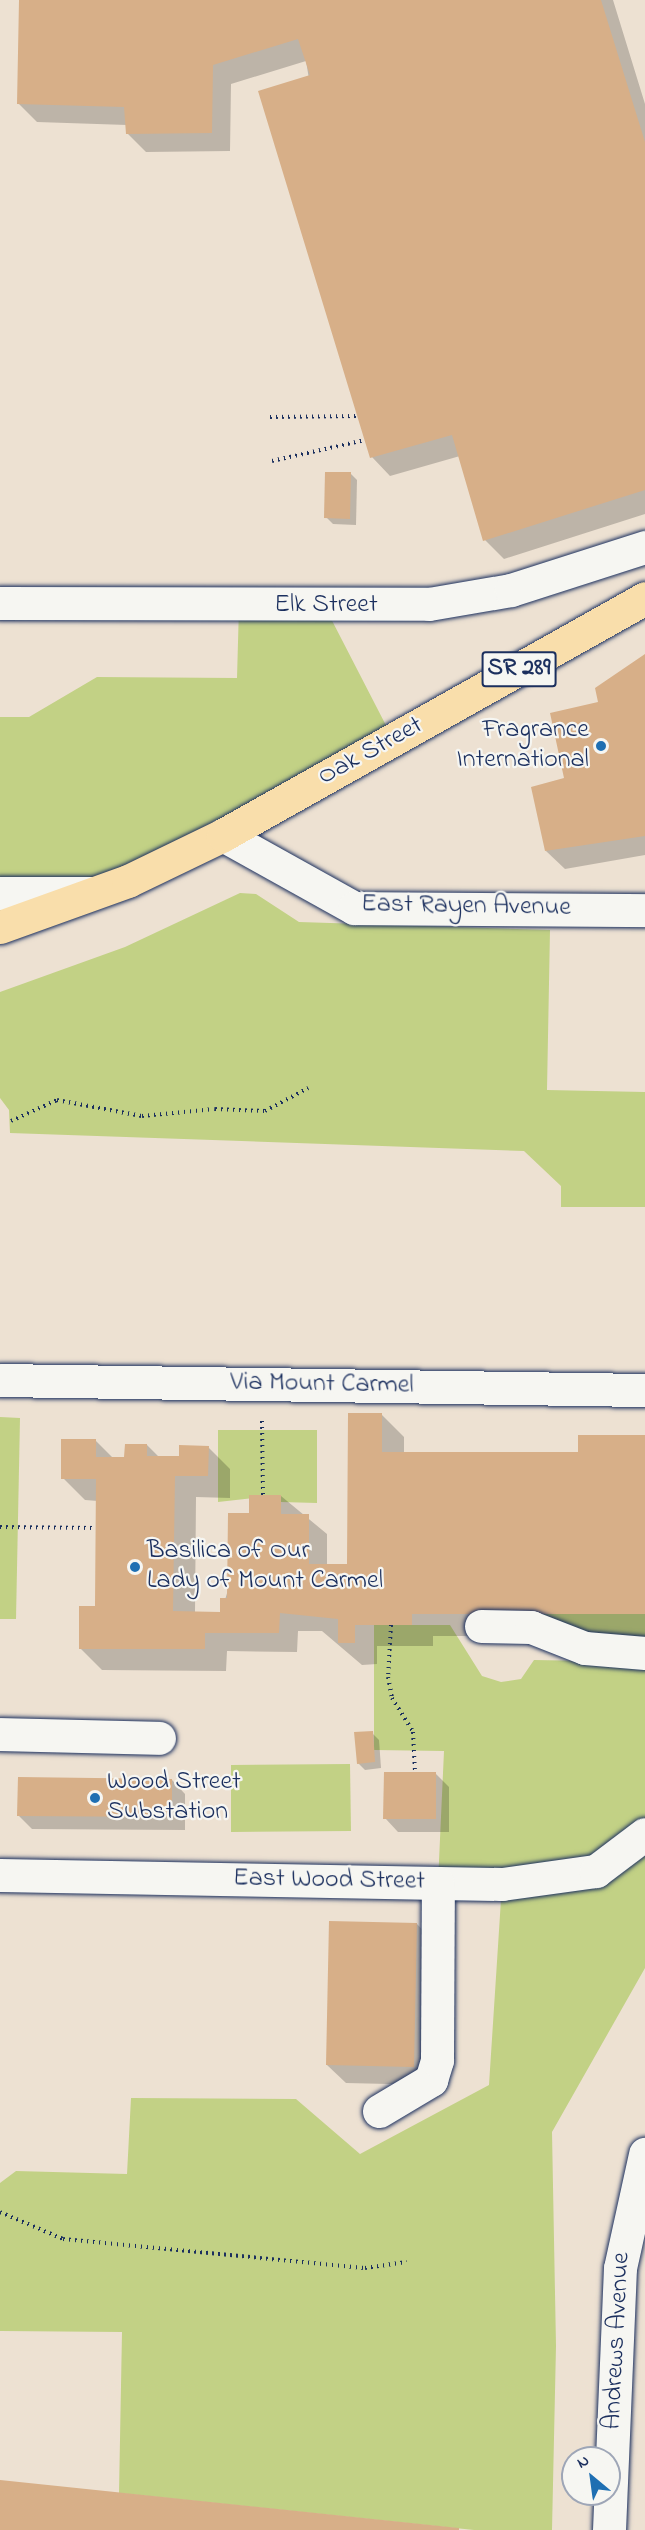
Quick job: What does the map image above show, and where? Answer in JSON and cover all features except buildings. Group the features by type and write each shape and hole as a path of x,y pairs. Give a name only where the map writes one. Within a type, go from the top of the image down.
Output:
{"main road":[{"name":"Oak Street","path":"223,836 645,598"},
{"name":"SR 289","path":"0,927 98,893 223,836"}],"street":[{"name":"Elk Street","path":"0,603 429,604 511,590 645,547"},
{"name":"East Rayen Avenue","path":"223,836 354,908 645,910"},
{"path":"0,893 98,893"},
{"name":"Via Mount Carmel","path":"0,1380 645,1390"},
{"path":"481,1626 531,1627 585,1648 645,1653"},
{"path":"0,1734 159,1738"},
{"name":"East Wood Street","path":"0,1875 438,1883 572,1878 596,1871 645,1834"},
{"path":"379,2111 431,2080 437,2060 438,1883"},
{"name":"Andrews Avenue","path":"609,2530 620,2268 645,2154"}],"path":[{"path":"270,417 358,417"},
{"path":"272,461 365,440"},
{"path":"11,1121 34,1106 57,1100 142,1116 215,1109 265,1111 308,1088"},
{"path":"262,1384 263,1495"},
{"path":"0,1527 96,1528"},
{"path":"390,1625 388,1677 392,1698 413,1732 415,1773"},
{"path":"0,2212 63,2240 365,2268 407,2262"}],"shaded area":[{"path":"0,0 645,0 645,2530 0,2530"}],"green space":[{"path":"239,606 325,607 393,739 128,881 0,893 0,717 29,717 97,677 237,678"},
{"path":"240,893 256,894 299,922 550,930 547,1090 645,1092 645,1207 561,1207 561,1186 524,1151 10,1133 9,1110 0,1098 0,992 125,947"},
{"path":"0,1417 20,1418 16,1619 0,1619"},
{"path":"218,1430 317,1430 317,1503 281,1502 281,1495 218,1502"},
{"path":"533,1614 645,1614 645,1968 552,2132 556,2346 552,2530 474,2530 119,2493 122,2332 0,2331 0,2183 16,2171 127,2174 131,2098 296,2099 360,2154 489,2085 502,1884 438,1883 444,1751 374,1750 374,1625 450,1625 482,1676 501,1682 521,1679 534,1660 589,1661"},
{"path":"350,1764 351,1831 231,1832 231,1765"}],"place":[{"name":"Fragrance International","path":"601,746"},
{"name":"Basilica of Our Lady of Mount Carmel","path":"135,1567"},
{"name":"Wood Street Substation","path":"95,1798"}]}
